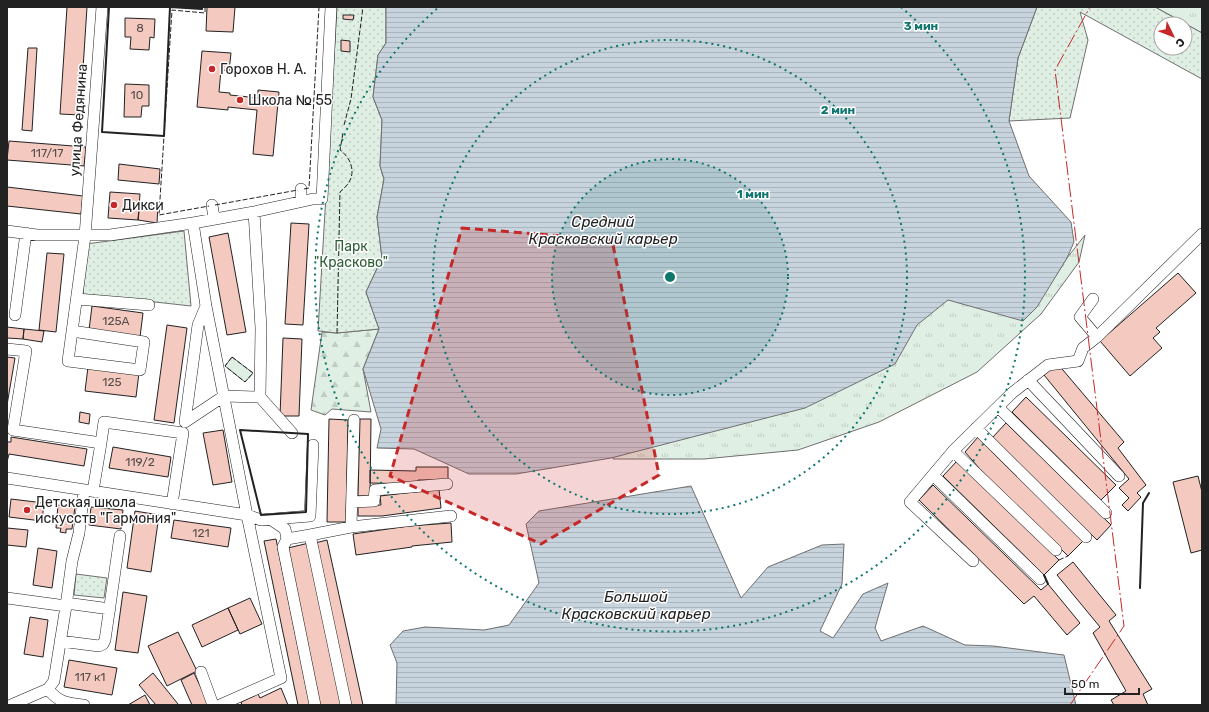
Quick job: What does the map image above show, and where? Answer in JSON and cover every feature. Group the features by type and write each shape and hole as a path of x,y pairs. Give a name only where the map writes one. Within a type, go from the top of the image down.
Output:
{"street":[{"name":"улица Федянина","path":"72,331 144,342 140,370 68,361 76,299 85,236 102,7"},
{"path":"7,231 85,236 110,235 193,223 313,199 322,199 331,7"},
{"path":"301,189 301,202"},
{"path":"212,205 214,218"},
{"path":"254,212 261,328 260,397 292,433"},
{"path":"193,223 206,306 281,678 220,705"},
{"path":"15,315 26,233"},
{"path":"973,562 910,502 954,451 1012,393 1048,365 1078,361 1083,348 1098,337 1202,234"},
{"path":"76,299 149,305"},
{"path":"1093,299 1080,317 1098,337"},
{"path":"206,306 198,325 185,422 224,396 260,397"},
{"path":"7,349 26,352 13,430 101,443"},
{"path":"1028,380 1118,476"},
{"path":"998,407 1106,513"},
{"path":"351,527 354,420"},
{"path":"11,705 48,689 54,681 72,561 101,443 104,422 183,433 172,504"},
{"path":"976,428 1086,537"},
{"path":"7,478 247,515 262,520 310,516 313,445"},
{"path":"954,451 1056,550"},
{"path":"933,475 1040,579"},
{"path":"352,502 374,501 375,490 447,484"},
{"path":"315,705 283,547 288,539 351,527 451,516"},
{"path":"270,519 285,529 288,539"},
{"path":"310,535 346,705"},
{"path":"60,642 99,646 103,644 110,609 120,536"},
{"path":"7,598 110,609"},
{"path":"201,672 214,705"},
{"path":"48,689 62,702 84,705"}],"highlighted area":[{"path":"462,228 612,240 659,475 541,544 390,476"}],"green space":[{"name":"Парк \"Красково\"","path":"337,7 386,7 386,43 378,55 373,97 382,120 380,166 384,179 377,217 382,258 366,292 379,329 337,333 318,331"},
{"path":"1037,7 1155,7 1171,16 1153,16 1153,52 1080,12 1088,40 1070,118 1009,121 1018,58"},
{"path":"1155,7 1202,7 1202,33 1193,28 1193,16 1171,16"},
{"path":"1193,28 1202,33 1202,79 1160,56 1193,56"},
{"path":"184,231 191,306 83,296 86,244"},
{"path":"1085,235 1079,262 1041,314 977,372 879,422 798,450 704,459 613,459 613,454 914,324 944,296 1055,277 1067,258"},
{"path":"379,329 363,369 371,412 332,409 325,415 311,410 322,332 337,333"},
{"path":"232,357 253,373 245,382 225,366"},
{"path":"76,574 107,578 104,598 74,595"}],"water":[{"name":"Средний Красковский карьер","path":"386,7 1037,7 1018,58 1009,121 1029,176 1071,222 1074,242 1067,258 1037,307 1023,321 948,300 917,325 895,364 805,408 611,458 516,474 469,474 414,449 377,448 381,429 363,369 379,329 366,292 382,258 377,217 384,179 380,166 382,120 373,97 378,55 386,43"},
{"name":"Большой Красковский карьер","path":"691,486 741,598 768,567 822,545 844,544 842,584 820,631 833,638 863,594 888,583 875,628 881,641 923,626 965,645 993,646 1064,655 1076,705 396,705 397,663 390,645 403,631 425,627 484,630 509,625 539,583 526,524 539,511"}],"building":[{"path":"67,7 87,7 80,115 60,114"},
{"path":"207,7 235,7 233,32 206,31"},
{"path":"343,15 354,15 353,20 343,19"},
{"path":"125,18 155,19 154,38 150,37 149,50 130,49 131,37 125,37"},
{"path":"341,40 350,41 350,52 341,51"},
{"path":"28,48 37,48 32,131 22,130"},
{"path":"202,51 231,53 229,71 221,70 219,92 230,93 230,95 258,98 258,90 279,92 273,156 253,154 257,110 228,107 228,110 197,107"},
{"path":"125,84 149,85 149,106 142,106 141,117 124,117"},
{"path":"9,141 86,147 84,166 7,160"},
{"path":"119,164 160,169 159,184 118,180"},
{"path":"7,187 83,196 81,214 7,206"},
{"path":"110,192 140,194 138,220 108,218"},
{"path":"140,203 158,205 157,223 138,220"},
{"path":"291,223 309,224 303,325 285,324"},
{"path":"228,233 246,332 227,335 209,237"},
{"path":"47,253 64,254 56,332 39,330"},
{"path":"1178,273 1196,293 1156,328 1160,332 1153,338 1162,348 1130,376 1100,341"},
{"path":"92,306 143,313 140,337 89,330"},
{"path":"167,325 187,328 174,423 154,420"},
{"path":"7,327 24,329 23,339 7,338"},
{"path":"24,329 44,331 42,342 23,339"},
{"path":"283,338 302,339 299,416 280,416"},
{"path":"7,357 15,358 7,405"},
{"path":"1057,363 1124,442 1118,448 1146,485 1137,493 1141,497 1128,511 1122,505 1129,498 1119,488 1129,479 1044,375"},
{"path":"88,367 139,373 136,397 85,391"},
{"path":"1026,397 1116,485 1101,500 1012,412"},
{"path":"80,412 90,414 89,424 79,422"},
{"path":"329,419 348,420 346,522 327,522"},
{"path":"360,419 371,419 370,496 358,496"},
{"path":"1006,423 1111,525 1097,540 992,438"},
{"path":"223,430 232,482 213,485 203,433"},
{"path":"11,437 87,449 84,466 9,454 7,462 7,442 11,442"},
{"path":"978,437 1083,541 1068,556 979,468 965,452"},
{"path":"113,447 171,457 168,477 109,468"},
{"path":"957,461 1059,560 1044,575 943,476"},
{"path":"416,467 448,467 448,480 418,480 418,484 370,483 370,470 416,471"},
{"path":"1198,476 1202,492 1202,550 1191,553 1173,482"},
{"path":"933,485 1041,590 1048,584 1080,623 1067,635 1034,596 1024,604 919,500"},
{"path":"439,489 441,508 382,516 358,516 358,506 381,505 380,496"},
{"name":"Детская школа искусств \"Гармония\"","path":"11,499 44,503 42,521 9,517"},
{"path":"58,505 75,507 72,529 66,529 66,533 60,532 61,528 56,528"},
{"path":"91,507 123,510 121,529 89,525"},
{"path":"135,511 159,515 151,572 127,568"},
{"path":"174,520 231,528 228,547 171,538"},
{"path":"451,523 452,542 412,546 356,555 353,534 409,526"},
{"path":"7,528 28,530 26,547 7,545"},
{"path":"276,539 310,705 298,705 264,541"},
{"path":"327,540 363,705 350,705 315,543"},
{"path":"309,543 342,705 320,705 288,548"},
{"path":"38,548 57,551 52,588 33,585"},
{"path":"1073,562 1116,615 1109,621 1152,689 1143,694 1148,705 1114,705 1111,700 1126,691 1093,633 1100,627 1057,575"},
{"path":"123,592 147,596 138,653 115,650"},
{"path":"250,598 262,624 240,634 228,608"},
{"path":"228,608 238,630 202,647 192,625"},
{"path":"30,617 48,620 43,657 24,654"},
{"path":"178,632 197,671 167,686 148,646"},
{"path":"69,660 117,668 112,695 64,687"},
{"path":"153,673 179,705 156,705 139,685"},
{"path":"194,673 209,705 192,705 181,680"},
{"path":"281,688 288,705 242,705 241,702 258,694 260,698"},
{"path":"145,695 150,705 128,705"}],"fence":[{"path":"205,7 205,13 172,10 159,215 209,206"},
{"path":"304,189 309,188 319,7"},
{"path":"344,125 351,99 363,7"},
{"path":"337,333 340,192 348,183 352,173 351,164 347,156 340,150 343,133"},
{"path":"215,205 298,190"},
{"path":"232,357 253,373 245,382 225,366 232,357"},
{"path":"1059,560 1068,556"}],"wall":[{"path":"109,7 102,132 164,136 170,7 202,9 202,7"},
{"path":"240,430 308,434 306,512 261,515 240,430"},
{"path":"1140,588 1143,503 1149,493"},
{"path":"1044,575 1048,584"}],"power":[{"path":"1070,705 1124,626 1055,70 1090,7"}],"place":[{"name":"Горохов Н. А.","path":"212,69"},
{"name":"Школа № 55","path":"240,100"},
{"name":"Дикси","path":"114,205"},
{"name":"Детская школа искусств \"Гармония\"","path":"27,510"}]}
